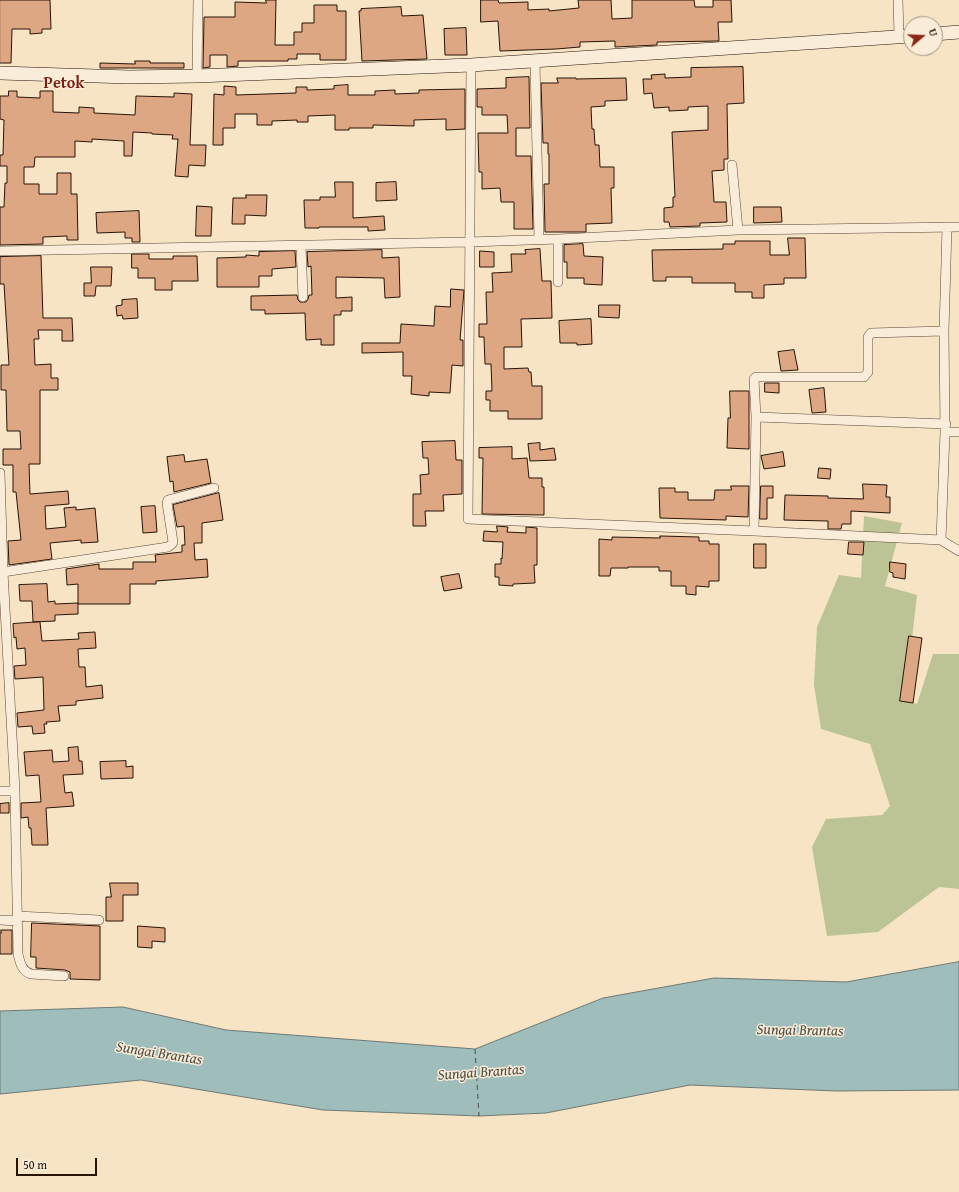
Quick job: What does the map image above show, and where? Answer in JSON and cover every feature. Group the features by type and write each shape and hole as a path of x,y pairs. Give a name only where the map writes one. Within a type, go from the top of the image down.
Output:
{"main road":[{"path":"943,33 959,32"},
{"path":"0,73 129,77 197,76 471,65 535,62 903,36"}],"street":[{"path":"197,76 198,0"},
{"path":"898,0 903,26"},
{"path":"535,62 539,240"},
{"path":"471,65 468,519 941,540 959,551"},
{"path":"732,165 738,230"},
{"path":"941,540 946,428 944,331 947,227"},
{"path":"0,251 469,242 738,230 959,227"},
{"path":"558,239 558,282"},
{"path":"301,245 303,297"},
{"path":"754,531 756,417 754,378 864,377 869,371 868,337 871,333 944,331"},
{"path":"756,417 946,428 959,432"},
{"path":"0,473 4,684 15,791 18,954 24,970 31,974 64,976"},
{"path":"3,572 168,547 173,542 167,503 168,500 214,488"},
{"path":"0,791 15,791"},
{"path":"0,920 100,920"}],"green space":[{"path":"864,516 902,523 885,586 917,595 905,700 917,704 933,654 959,654 959,889 939,887 878,932 827,936 812,847 826,819 882,815 890,806 870,744 821,729 814,685 817,627 839,575 861,578"}],"water":[{"name":"Sungai Brantas","path":"959,962 959,1090 836,1091 690,1085 546,1113 479,1116 323,1110 141,1080 0,1094 0,1011 123,1007 226,1030 475,1049 603,998 714,978 846,982"}],"building":[{"path":"0,0 50,0 51,29 42,29 42,33 30,34 30,29 12,29 11,63 0,63"},
{"path":"266,0 276,0 275,45 294,45 294,32 302,32 302,23 314,23 314,5 337,5 337,11 346,11 346,60 320,60 320,54 297,54 297,59 288,59 288,61 238,61 238,66 227,67 227,55 210,55 210,67 203,68 204,17 235,17 235,2 266,3"},
{"path":"481,0 498,0 499,3 528,2 528,10 549,9 549,11 579,8 578,0 611,0 612,19 632,18 632,0 694,0 695,7 713,7 713,0 731,0 732,22 718,22 719,41 657,42 657,45 615,47 615,41 580,42 580,47 500,51 498,21 481,22"},
{"path":"401,7 402,16 423,15 427,59 362,61 359,11 361,11 361,9"},
{"path":"466,28 467,55 445,55 444,29"},
{"path":"135,61 150,61 150,63 184,63 184,68 100,68 100,63 135,64"},
{"path":"743,67 744,103 727,104 728,159 724,159 724,170 712,171 714,202 726,202 727,222 700,223 700,226 670,227 669,222 664,222 664,208 673,207 673,197 675,197 672,132 708,130 708,106 688,107 688,110 669,111 669,107 654,108 652,93 644,94 643,79 652,79 651,75 665,74 665,78 691,77 691,68"},
{"path":"529,77 530,128 516,128 516,156 531,156 533,229 514,229 514,202 501,202 500,188 482,189 482,172 479,172 478,133 508,133 507,115 482,115 482,107 477,107 477,89 506,88 506,78"},
{"path":"557,78 626,78 627,100 605,101 605,106 591,107 592,129 594,129 595,145 599,145 600,167 614,167 614,188 611,188 612,223 586,224 586,232 545,232 544,184 549,184 549,154 548,143 543,143 541,83 558,83"},
{"path":"348,85 348,95 375,95 375,91 395,90 395,94 419,93 419,90 465,89 465,129 446,130 446,119 414,120 414,126 373,125 373,128 349,128 349,130 335,130 335,115 308,116 308,122 297,122 297,120 272,121 272,125 257,125 257,114 235,114 235,128 223,128 223,145 213,145 214,94 224,95 224,86 236,87 236,95 296,93 296,87 307,87 307,90 334,89 334,86"},
{"path":"9,91 17,91 17,97 40,98 40,91 53,91 53,112 79,113 79,107 94,108 94,113 135,115 136,96 174,97 174,93 192,94 190,145 206,145 205,166 189,165 188,177 175,176 178,139 172,139 173,135 133,132 132,156 124,156 124,141 92,139 92,142 75,141 75,157 35,157 34,167 24,167 24,184 39,184 39,194 57,194 57,173 71,173 71,194 77,194 78,240 67,240 67,236 43,237 43,244 0,245 0,207 4,207 5,183 7,183 7,166 0,166 0,155 3,155 4,120 0,119 0,96 8,96"},
{"path":"335,182 353,182 353,218 384,216 385,230 368,231 368,227 305,228 304,200 320,200 320,197 335,197"},
{"path":"396,182 397,200 376,201 376,183"},
{"path":"246,195 267,195 266,216 245,215 245,224 232,224 233,198 246,198"},
{"path":"197,206 212,207 211,236 196,236"},
{"path":"754,207 781,207 782,222 754,223"},
{"path":"139,211 140,242 132,242 132,238 125,238 125,232 97,233 96,213"},
{"path":"788,238 805,238 806,278 784,278 784,284 764,285 764,298 752,298 752,292 735,292 735,283 692,283 692,277 666,277 666,281 653,281 652,250 723,249 723,244 735,244 735,241 770,241 770,255 789,255"},
{"path":"583,244 584,256 603,257 602,285 584,284 584,278 567,278 567,262 564,262 564,245"},
{"path":"540,249 542,281 551,281 552,318 521,319 522,347 504,347 504,369 528,368 529,372 531,372 532,386 542,386 542,419 508,419 508,411 490,411 490,400 486,400 486,391 492,391 491,364 485,364 484,337 479,337 479,324 487,324 486,292 493,292 492,273 512,272 511,254 526,254 525,250"},
{"path":"382,250 382,258 399,257 400,297 385,298 384,278 336,277 336,298 352,297 352,311 341,311 341,315 334,315 334,345 321,345 321,339 306,340 305,313 265,314 265,310 251,310 251,296 297,295 300,302 306,302 309,295 312,295 311,266 308,267 307,252"},
{"path":"295,251 296,267 272,269 272,276 259,276 259,287 217,287 217,258 246,257 246,255 259,256 259,252"},
{"path":"480,251 494,252 494,267 480,267"},
{"path":"132,254 149,254 149,259 173,259 173,256 197,256 198,281 172,281 172,290 155,290 155,278 138,278 138,268 132,268"},
{"path":"41,256 43,318 72,318 73,341 62,341 62,330 38,330 39,339 34,339 35,365 51,364 51,378 58,378 58,390 40,390 40,464 29,464 30,494 68,491 69,504 45,506 46,529 66,527 64,508 76,507 76,510 95,508 98,542 81,543 81,540 50,543 52,559 9,565 8,541 21,540 16,492 13,492 13,465 3,465 3,449 21,449 20,431 7,431 6,390 1,390 1,365 9,365 4,284 0,284 0,257"},
{"path":"91,267 112,267 111,286 96,286 95,296 84,296 84,283 91,283"},
{"path":"451,289 464,290 460,340 463,340 463,366 452,365 450,393 429,392 429,396 411,394 412,376 403,376 403,352 362,353 362,343 400,343 401,324 434,326 435,306 450,307"},
{"path":"137,299 138,318 123,319 122,315 117,316 116,306 122,305 122,300"},
{"path":"599,305 620,305 619,318 599,317"},
{"path":"591,319 592,344 577,345 577,343 560,343 559,321"},
{"path":"794,350 798,370 781,371 778,352"},
{"path":"765,383 779,383 779,393 765,392"},
{"path":"824,388 826,412 812,413 809,390"},
{"path":"730,391 749,391 749,449 727,448 728,418 730,418"},
{"path":"455,441 456,460 462,460 462,494 443,495 444,511 425,511 426,526 413,526 413,494 421,494 420,475 429,474 428,458 423,458 422,442"},
{"path":"540,443 540,450 554,448 556,460 530,461 528,444"},
{"path":"512,447 512,459 527,458 529,478 542,478 542,487 544,487 544,515 482,514 483,458 479,458 479,448"},
{"path":"783,452 785,466 764,469 761,456"},
{"path":"184,455 185,462 207,459 211,483 174,492 173,481 170,482 167,457"},
{"path":"819,468 831,469 830,479 818,478"},
{"path":"863,484 887,485 886,497 890,497 890,513 851,511 851,524 842,524 841,529 828,529 828,521 784,520 785,495 828,496 828,498 863,499"},
{"path":"731,486 749,486 748,517 726,516 726,520 660,518 659,488 675,488 675,492 688,492 688,500 714,500 715,490 731,490"},
{"path":"761,486 773,486 773,498 767,498 767,519 760,519"},
{"path":"219,493 223,520 202,523 202,543 194,543 195,560 207,559 208,577 156,581 156,584 130,584 130,604 78,604 78,584 67,585 66,569 99,564 99,569 133,569 133,562 156,562 155,555 182,552 182,545 185,545 184,526 177,527 173,505"},
{"path":"155,506 157,532 143,533 141,507"},
{"path":"497,526 508,527 507,532 526,533 526,527 537,528 537,565 534,565 535,583 513,584 513,586 499,585 499,577 495,577 495,564 501,564 503,542 483,541 484,531 497,532"},
{"path":"660,536 699,537 699,541 709,541 709,544 719,544 719,581 709,581 709,587 696,586 696,595 686,594 686,586 671,586 671,571 659,571 659,567 611,568 610,576 599,576 599,539 612,540 612,537 660,538"},
{"path":"849,542 864,542 863,555 848,554"},
{"path":"754,544 766,544 766,568 754,568"},
{"path":"890,562 906,564 905,579 893,577 893,573 890,572"},
{"path":"459,574 462,588 444,591 441,577"},
{"path":"47,584 48,602 55,601 55,604 78,603 78,614 55,615 55,621 33,622 32,601 20,601 19,585"},
{"path":"40,622 42,641 79,639 78,633 95,632 96,648 78,649 79,667 85,667 86,687 102,685 103,698 76,701 76,705 58,706 60,721 46,722 47,724 44,724 45,733 33,734 32,726 18,727 17,713 44,710 43,677 15,679 14,666 26,665 25,648 17,649 16,637 14,638 13,624"},
{"path":"909,636 922,638 913,703 900,701"},
{"path":"78,747 79,761 82,761 83,774 63,775 65,793 72,792 74,806 46,808 48,845 32,845 31,828 29,828 28,817 21,818 21,803 41,802 39,775 26,776 24,752 52,750 53,762 69,761 68,748"},
{"path":"126,761 126,767 133,766 133,778 101,779 100,762"},
{"path":"9,803 9,813 0,813 0,804"},
{"path":"110,883 138,883 138,895 123,895 123,921 106,921 106,897 111,897"},
{"path":"32,923 100,926 100,980 70,979 70,972 65,970 36,968 36,957 31,957"},
{"path":"138,926 165,928 165,942 152,941 152,948 138,947"},
{"path":"1,930 12,930 12,954 0,954"}],"ferry route":[{"path":"475,1049 479,1116"}],"district":[{"name":"Petok","path":"64,84"}]}
